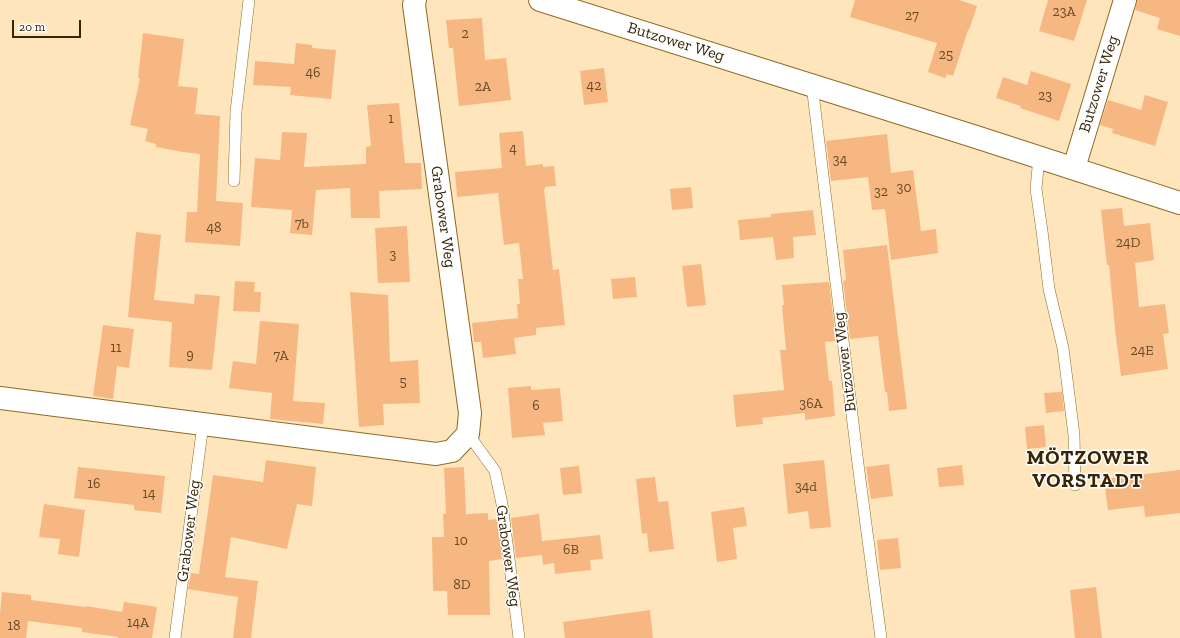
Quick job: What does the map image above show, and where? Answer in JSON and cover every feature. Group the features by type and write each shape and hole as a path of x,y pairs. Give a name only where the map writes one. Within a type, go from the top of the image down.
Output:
{"street":[{"name":"Grabower Weg","path":"415,0 414,5 470,413 468,434"},
{"name":"Butzower Weg","path":"540,0 1074,168 1180,203"},
{"name":"Butzower Weg","path":"1074,168 1125,0"},
{"path":"0,398 436,454 452,451 468,434"}],"lane":[{"path":"234,181 236,112 249,0"},
{"name":"Butzower Weg","path":"812,85 857,456 881,638"},
{"path":"1039,157 1036,189 1048,289 1063,348 1074,434 1075,485"},
{"name":"Grabower Weg","path":"175,638 203,424"},
{"name":"Grabower Weg","path":"468,434 495,471 502,504 519,638"}],"building":[{"path":"855,0 959,0 977,6 953,76 947,74 945,78 928,72 937,43 850,17"},
{"path":"1048,0 1087,0 1074,41 1039,31"},
{"path":"1137,0 1180,0 1180,36 1157,29 1160,18 1135,10"},
{"path":"482,18 485,60 506,58 511,100 459,106 453,48 449,48 446,20"},
{"path":"143,33 184,39 178,86 198,88 195,114 220,116 216,201 243,203 240,246 185,242 187,212 197,212 200,154 156,147 156,144 145,141 148,129 130,125 140,78 138,78"},
{"path":"296,43 312,45 312,48 336,50 331,99 290,95 291,87 253,85 255,61 294,64"},
{"path":"604,68 608,102 584,105 580,71"},
{"path":"1031,71 1071,84 1059,121 996,98 1003,77 1027,85"},
{"path":"1145,95 1168,102 1155,146 1112,133 1113,129 1100,125 1108,100 1141,110"},
{"path":"399,103 405,163 421,163 422,189 379,191 380,218 351,218 350,188 316,190 312,235 290,233 292,210 251,207 255,158 280,160 282,132 307,133 304,167 366,164 366,147 371,146 367,105"},
{"path":"523,131 526,166 543,164 543,167 554,166 556,186 545,187 544,189 553,270 559,269 565,325 536,328 536,335 514,338 516,354 483,358 481,342 474,342 472,323 518,318 517,304 520,304 518,279 523,279 519,243 504,245 498,193 457,197 455,172 502,168 499,133"},
{"path":"887,134 891,173 913,170 921,231 936,229 938,253 891,260 885,209 872,210 868,177 831,181 826,141"},
{"path":"691,187 693,208 672,210 670,189"},
{"path":"1122,208 1124,226 1150,223 1154,260 1135,263 1139,307 1165,304 1169,333 1163,334 1168,369 1121,376 1109,265 1107,265 1101,210"},
{"path":"813,210 816,235 793,237 794,258 776,260 773,237 740,240 738,220 771,217 771,214"},
{"path":"407,226 410,282 378,283 375,228"},
{"path":"136,232 161,235 154,300 194,304 195,294 220,296 212,370 169,367 172,322 128,317"},
{"path":"887,245 907,409 889,411 887,392 885,392 878,336 850,339 843,281 846,280 843,250"},
{"path":"701,264 706,305 687,307 682,266"},
{"path":"635,277 637,297 613,299 611,279"},
{"path":"235,281 255,282 254,292 261,292 260,312 233,311"},
{"path":"829,282 836,341 825,342 829,381 832,381 835,416 805,420 805,413 762,418 763,424 736,427 733,395 784,390 780,350 786,350 782,305 784,305 782,285"},
{"path":"350,292 388,295 390,362 418,360 420,403 383,404 384,425 359,427"},
{"path":"260,321 299,324 293,401 325,403 323,424 270,419 272,393 229,388 233,361 256,364"},
{"path":"103,325 134,329 129,368 117,366 113,399 93,396"},
{"path":"531,386 531,390 560,388 563,421 543,423 545,435 512,438 508,388"},
{"path":"1062,392 1064,411 1046,413 1044,393"},
{"path":"1044,425 1046,447 1027,449 1025,427"},
{"path":"266,460 316,467 312,506 297,504 287,549 231,537 225,577 258,581 251,638 233,638 238,597 188,589 191,573 199,574 213,475 263,482"},
{"path":"824,460 831,527 810,529 808,511 788,514 783,464"},
{"path":"889,464 893,496 871,499 866,467"},
{"path":"962,465 964,485 939,487 937,468"},
{"path":"579,466 582,493 563,495 560,468"},
{"path":"78,467 165,476 161,513 134,510 134,505 74,498"},
{"path":"464,467 466,514 488,513 488,520 497,519 502,559 489,561 490,615 448,615 447,591 433,591 432,537 444,537 443,514 446,514 444,468"},
{"path":"1180,470 1180,513 1145,517 1144,506 1108,510 1104,479"},
{"path":"655,477 658,502 668,501 674,549 649,552 647,533 642,534 636,479"},
{"path":"44,504 85,510 79,557 58,554 60,539 39,537"},
{"path":"744,507 747,526 733,528 737,559 717,562 711,512"},
{"path":"539,514 542,541 600,535 603,559 590,560 591,570 555,574 554,563 543,565 542,555 516,558 511,518"},
{"path":"898,538 901,568 880,570 877,540"},
{"path":"1096,587 1102,638 1075,638 1070,590"},
{"path":"2,592 31,595 31,600 86,606 122,612 124,602 157,607 152,638 118,638 82,632 82,628 28,621 26,638 0,638"},
{"path":"650,610 653,638 565,638 563,622"}],"district":[{"name":"MÖTZOWER VORSTADT","path":"1088,470"}]}
